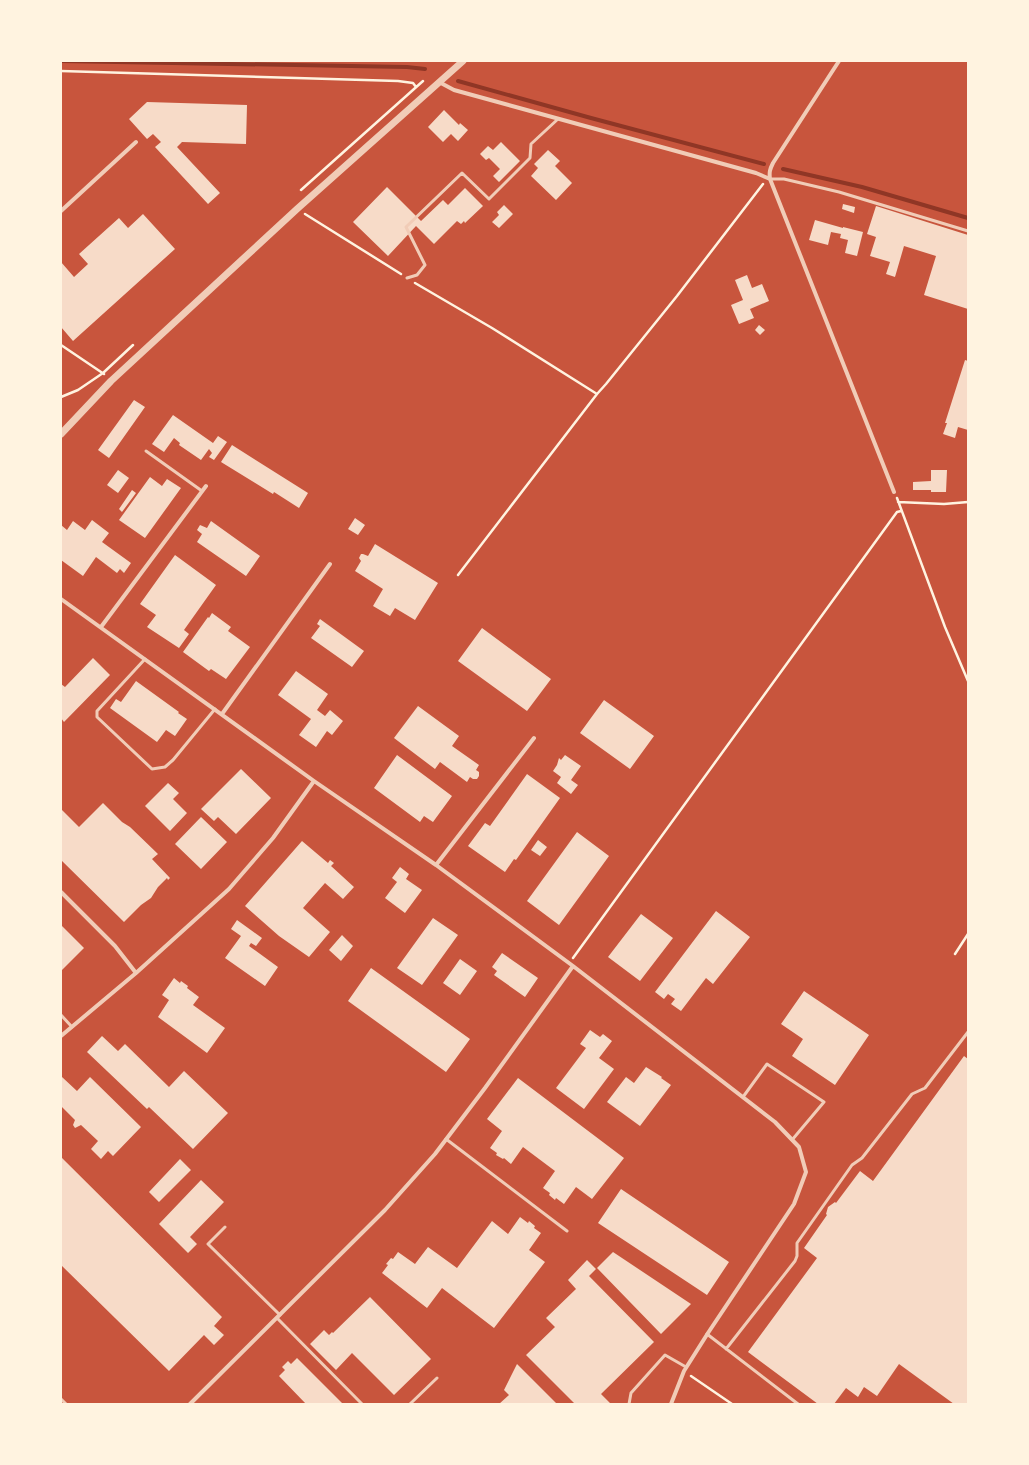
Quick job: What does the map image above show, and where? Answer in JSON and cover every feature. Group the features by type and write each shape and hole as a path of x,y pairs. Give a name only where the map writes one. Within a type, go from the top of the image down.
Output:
{"street":[{"path":"61,434 111,381 297,209 464,61"},
{"path":"839,61 770,168 770,179 894,492"},
{"path":"439,82 454,90 756,173 770,179"},
{"path":"61,211 136,142"},
{"path":"101,627 206,486"},
{"path":"222,714 330,564"},
{"path":"61,599 314,781 436,865 571,964 775,1122 799,1147 806,1172 794,1204 685,1369 671,1404"},
{"path":"436,865 534,738"},
{"path":"61,1036 136,973 229,889 273,838 314,781"},
{"path":"61,892 115,946 136,973"},
{"path":"190,1404 385,1210 435,1154 485,1088 571,964"}],"lane":[{"path":"407,278 417,275 425,265 406,227 462,173 489,199 530,158 531,144 558,119"},
{"path":"770,179 784,179 839,192 968,231"},
{"path":"146,450 202,491"},
{"path":"145,659 98,711 97,717 152,768 165,767 173,760 215,709"},
{"path":"61,1015 72,1027"},
{"path":"726,1349 795,1261 797,1256 797,1243 852,1165 862,1158 912,1094 925,1088 968,1032"},
{"path":"743,1097 767,1064 824,1102 792,1140"},
{"path":"446,1139 567,1231"},
{"path":"225,1228 208,1244 362,1404"},
{"path":"707,1334 798,1404"},
{"path":"629,1404 631,1393 665,1355 685,1369"},
{"path":"410,1404 436,1378"},
{"path":"61,1399 66,1404"}],"path":[{"path":"61,71 398,81 413,84 415,88"},
{"path":"458,575 597,394 682,290 760,186 770,179"},
{"path":"297,209 597,394"},
{"path":"61,345 103,373 111,381"},
{"path":"894,492 945,627 968,680"},
{"path":"898,502 944,504 968,502"},
{"path":"571,964 897,512 901,511"},
{"path":"954,954 968,934"},
{"path":"685,1369 732,1404"}],"building":[{"path":"147,102 247,105 246,144 182,142 177,147 220,193 208,204 155,147 161,142 153,134 147,139 129,119"},
{"path":"444,110 459,125 460,123 468,130 458,141 451,134 443,142 428,127"},
{"path":"501,142 520,161 499,182 493,176 500,169 489,158 486,160 480,154 488,146 493,150"},
{"path":"548,150 560,161 555,166 572,183 556,200 531,176 538,168 534,164"},
{"path":"387,187 421,221 443,200 448,205 465,188 483,206 465,223 464,221 461,224 457,221 434,244 416,226 388,256 353,222"},
{"path":"843,204 855,207 854,213 842,209"},
{"path":"504,205 513,214 499,228 492,222 499,215 497,212"},
{"path":"876,206 968,235 968,309 924,295 936,256 904,246 895,277 886,274 890,262 870,256 876,237 867,234"},
{"path":"143,214 175,249 73,341 61,327 61,262 74,277 88,264 79,254 119,218 128,228"},
{"path":"815,220 863,232 857,256 845,253 848,240 840,238 841,234 831,232 828,245 809,240"},
{"path":"747,275 752,288 762,284 769,301 750,309 754,318 739,324 731,305 743,300 735,280"},
{"path":"759,325 765,330 760,335 755,330"},
{"path":"965,360 968,361 968,430 958,427 955,438 943,434 947,423 945,423"},
{"path":"134,400 145,407 109,458 98,450"},
{"path":"173,415 213,443 218,436 227,442 214,460 209,457 212,453 209,449 201,460 179,445 180,443 174,438 164,452 152,444"},
{"path":"232,445 308,493 299,508 221,462"},
{"path":"118,470 129,478 118,493 107,485"},
{"path":"931,470 947,470 946,492 913,490 913,482 931,481"},
{"path":"150,477 162,486 167,479 181,488 145,538 119,520"},
{"path":"132,490 136,493 122,512 119,509"},
{"path":"355,518 365,525 358,535 348,529"},
{"path":"92,520 109,533 102,542 131,563 124,573 120,569 117,573 96,557 83,576 61,560 61,525 67,530 73,521 85,530"},
{"path":"211,521 260,556 246,576 197,542 202,534 197,530 200,525 207,528"},
{"path":"375,544 438,583 415,620 395,608 390,616 373,606 383,589 355,571 361,561 359,558 361,554 368,556"},
{"path":"175,555 216,585 184,630 189,634 179,648 147,627 156,615 140,604"},
{"path":"212,613 231,627 228,631 250,647 226,679 211,669 209,671 183,652"},
{"path":"320,619 364,651 352,667 311,638 320,626 317,624"},
{"path":"482,628 551,679 527,711 458,661"},
{"path":"93,658 110,675 64,722 61,718 61,684 65,687"},
{"path":"296,671 328,694 317,710 325,716 330,710 343,721 332,735 327,731 316,747 299,735 311,719 278,695"},
{"path":"136,681 187,719 175,736 166,730 157,742 110,708 116,699 121,702"},
{"path":"604,700 654,736 630,769 580,733"},
{"path":"418,706 459,736 452,746 479,765 476,770 479,772 477,779 470,777 467,782 440,762 435,769 394,738"},
{"path":"397,755 452,796 433,822 424,816 420,822 374,788"},
{"path":"565,755 581,766 571,780 578,785 571,794 557,783 561,777 553,771 559,758 561,760"},
{"path":"241,769 271,798 236,834 218,817 214,821 201,809"},
{"path":"527,774 560,798 516,860 514,859 505,872 468,846 485,823 490,826"},
{"path":"168,783 179,793 173,799 187,813 170,831 145,806"},
{"path":"103,803 158,854 152,859 170,878 168,880 167,878 158,887 151,898 141,905 124,922 61,860 61,809 79,827"},
{"path":"201,817 227,842 201,869 175,844"},
{"path":"577,832 609,856 559,925 527,901"},
{"path":"538,840 547,847 540,856 531,850"},
{"path":"302,841 328,863 330,860 334,863 331,866 354,887 343,899 325,883 303,908 330,932 309,957 279,936 245,906"},
{"path":"400,867 409,874 406,879 422,890 405,913 385,898 397,882 392,878"},
{"path":"716,911 750,937 713,984 706,978 681,1011 671,1004 675,999 668,994 664,999 655,992"},
{"path":"641,914 673,938 640,981 608,957"},
{"path":"433,918 458,935 422,985 397,968"},
{"path":"237,920 262,938 256,946 251,943 249,946 278,967 265,986 225,958 241,936 231,929"},
{"path":"61,925 84,948 61,971"},
{"path":"342,935 353,946 341,961 329,950"},
{"path":"502,953 538,978 525,997 494,975 497,971 492,967"},
{"path":"460,959 477,971 460,995 443,983"},
{"path":"371,968 470,1039 446,1072 348,1001"},
{"path":"174,978 180,983 181,981 188,986 187,988 199,997 193,1005 225,1028 207,1053 158,1017 169,1000 162,995"},
{"path":"804,991 869,1035 835,1085 792,1056 803,1039 781,1024"},
{"path":"590,1030 600,1037 603,1034 612,1041 599,1058 614,1069 584,1109 556,1088 586,1048 580,1044"},
{"path":"102,1036 118,1051 125,1044 169,1087 184,1071 228,1113 193,1149 149,1107 147,1109 87,1052"},
{"path":"964,1056 968,1059 968,1404 954,1404 899,1364 877,1396 864,1387 858,1397 846,1388 834,1404 818,1404 748,1352 817,1258 804,1248 827,1215 828,1207 835,1202 836,1203 860,1171 873,1181"},
{"path":"646,1067 662,1077 661,1078 671,1085 640,1126 607,1102 626,1077 634,1083"},
{"path":"62,1077 77,1091 90,1077 141,1127 113,1156 108,1151 101,1159 91,1149 98,1141 81,1125 75,1128 73,1125 75,1120 61,1106"},
{"path":"518,1078 624,1158 592,1199 576,1187 564,1204 556,1198 555,1200 549,1195 550,1193 543,1188 555,1171 523,1147 511,1164 504,1158 503,1159 496,1155 497,1153 490,1148 502,1131 487,1119"},
{"path":"61,1157 222,1317 214,1326 224,1335 214,1345 204,1335 169,1371 61,1265"},
{"path":"180,1159 191,1170 159,1202 149,1192"},
{"path":"201,1180 224,1202 190,1237 197,1244 188,1253 159,1224"},
{"path":"621,1189 729,1262 707,1295 598,1223"},
{"path":"520,1217 528,1223 529,1221 535,1226 534,1228 541,1233 529,1250 545,1262 494,1328 442,1288 427,1308 382,1273 388,1265 386,1264 391,1258 393,1259 398,1252 415,1264 428,1247 457,1268 492,1221 508,1234"},
{"path":"613,1252 691,1304 661,1334 597,1268"},
{"path":"587,1260 596,1269 589,1276 654,1342 601,1394 611,1404 575,1404 526,1355 555,1327 546,1318 576,1289 568,1280"},
{"path":"370,1297 431,1359 394,1395 352,1353 336,1370 310,1344 324,1330 329,1335 332,1332 333,1333"},
{"path":"297,1358 343,1404 306,1404 279,1376 285,1370 282,1367 288,1361 291,1364"},
{"path":"517,1364 557,1404 499,1404 509,1395 504,1390"}],"waterway":[{"path":"61,61 407,67 425,69"},
{"path":"458,81 764,164"},
{"path":"783,169 862,187 968,218"}]}
